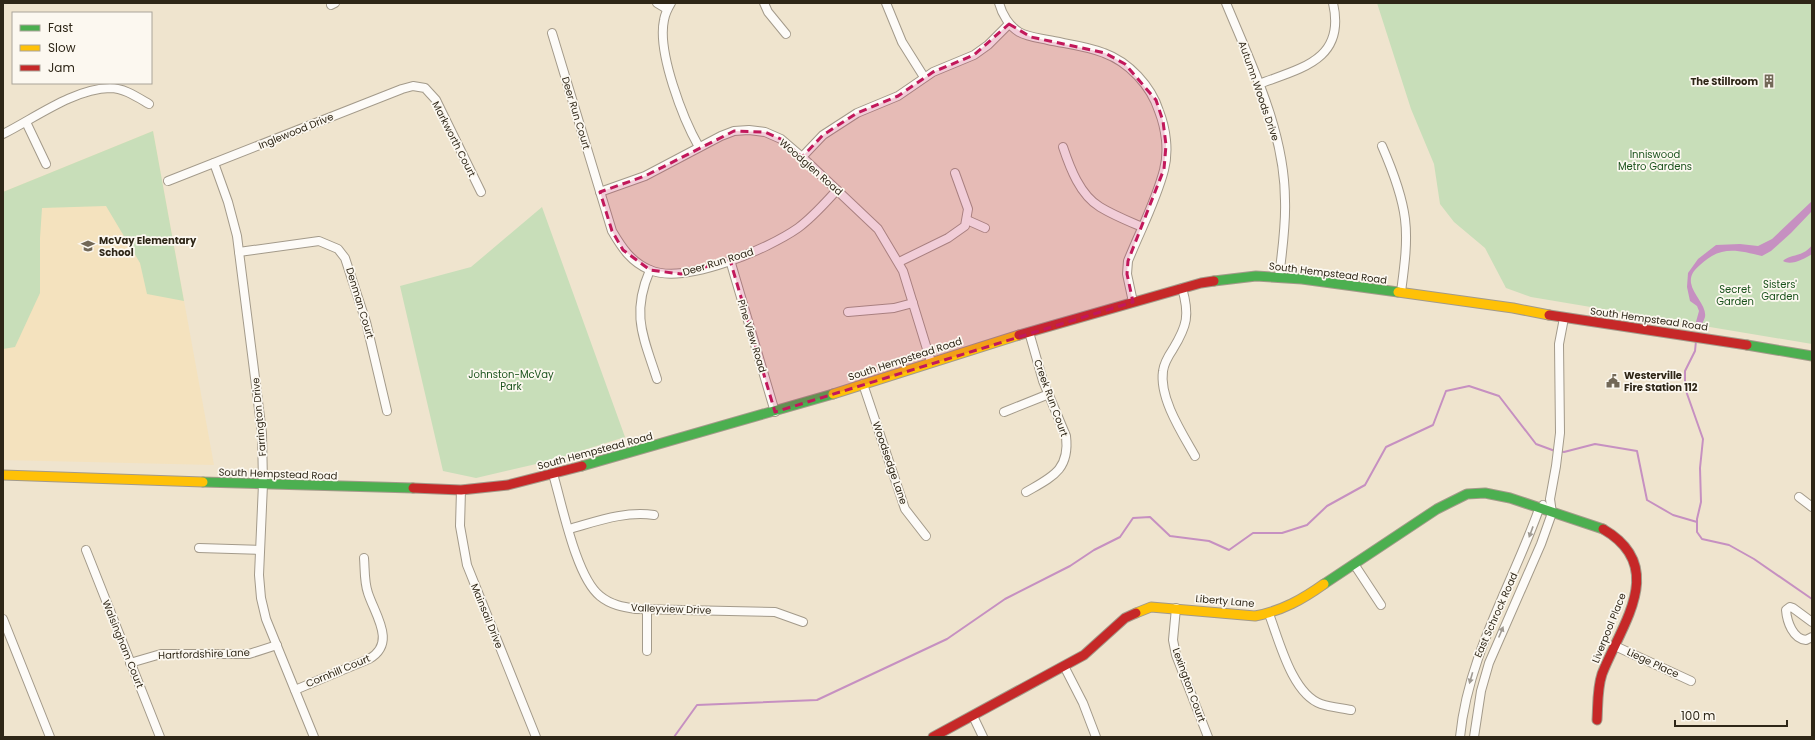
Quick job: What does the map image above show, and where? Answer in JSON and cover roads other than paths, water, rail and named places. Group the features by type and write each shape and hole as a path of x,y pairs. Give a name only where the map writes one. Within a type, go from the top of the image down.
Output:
{"street":[{"path":"657,3 669,6 663,21 663,40 666,57 683,116 699,147"},
{"path":"764,3 768,12 786,34"},
{"path":"886,3 902,42 924,77"},
{"path":"999,3 1001,10 1009,24 1019,32 1031,37 1105,53 1125,64 1141,80 1156,100 1163,122 1165,137 1164,169 1128,261 1127,274 1133,302"},
{"name":"Autumn Woods Drive","path":"1226,3 1259,84 1275,131 1282,166 1285,200 1279,277"},
{"path":"1259,84 1306,66 1322,55 1333,40 1337,20 1333,3"},
{"path":"802,157 823,135 857,113 898,96 924,77 974,55 988,45 1009,24"},
{"name":"Deer Run Court","path":"552,34 600,192"},
{"name":"Inglewood Drive","path":"168,181 402,89 413,86 425,88"},
{"path":"3,133 77,94 110,88 131,93 149,104"},
{"name":"Markworth Court","path":"425,88 437,103 481,192"},
{"path":"26,122 46,164"},
{"name":"Woodglen Road","path":"600,192 645,176 699,147 734,131 750,130 765,132 781,139 878,229 899,262 931,362"},
{"path":"1382,146 1400,194 1405,219 1402,292"},
{"path":"1063,147 1068,163 1085,194 1098,207 1142,227"},
{"name":"Farrington Drive","path":"214,164 228,202 239,252 262,433 263,484 260,550 261,598 266,619 314,737"},
{"path":"899,262 955,234 965,226 968,209 955,173"},
{"name":"Deer Run Road","path":"600,192 612,231 623,250 635,262 650,270 665,274 681,274 730,260 773,244 814,214 837,190"},
{"path":"967,220 985,228"},
{"name":"Denman Court","path":"239,252 319,241 338,249 346,258 354,282 371,340 387,412"},
{"name":"Pine View Road","path":"730,260 775,412"},
{"path":"650,270 640,295 639,307 642,332 657,379"},
{"name":"South Hempstead Road","path":"3,475 461,490 508,485 553,474 775,412 1029,332 1182,288 1201,283 1256,276 1279,277 1402,292 1513,308 1564,318 1691,336 1812,356"},
{"path":"1182,288 1186,303 1187,321 1163,371 1164,385 1170,407 1178,427 1195,456"},
{"path":"848,312 894,308 913,302"},
{"name":"East Schrock Road","path":"1474,737 1481,691 1489,663 1541,544 1552,513 1550,500 1560,433 1559,344 1564,318"},
{"name":"Creek Run Court","path":"1026,492 1054,475 1063,464 1067,453 1066,436 1049,394 1029,332"},
{"name":"Woodsedge Lane","path":"863,384 905,508 926,536"},
{"path":"1004,412 1049,394"},
{"name":"Valleyview Drive","path":"553,474 579,566 588,582 599,595 616,606 647,610 775,612 803,622"},
{"name":"Mainsail Drive","path":"461,490 460,526 467,565 536,737"},
{"name":"Liberty Lane","path":"933,737 1084,655 1110,630 1132,614 1151,607 1255,616 1269,614 1283,610 1432,512 1459,497 1476,493 1495,495 1539,509"},
{"path":"1799,497 1812,507"},
{"path":"1539,509 1550,500"},
{"name":"East Schrock Road","path":"1460,737 1467,694 1476,659 1528,539 1539,509"},
{"name":"Liverpool Place","path":"1539,509 1598,526 1608,531 1618,538 1631,557 1636,570 1637,586 1634,601 1601,677 1597,720"},
{"path":"569,529 618,516 636,513 654,514"},
{"path":"199,548 260,550"},
{"name":"Walsingham Court","path":"86,550 160,737"},
{"name":"Cornhill Court","path":"295,690 369,659 377,654 382,647 383,631 367,591 364,558"},
{"path":"1354,564 1381,605"},
{"path":"1812,622 1793,608 1790,607 1786,610 1792,630 1797,637 1806,640 1812,637"},
{"name":"Lexington Court","path":"1176,608 1173,640 1176,656 1208,737"},
{"path":"647,610 647,651"},
{"path":"1269,614 1294,677 1302,689 1312,700 1321,704 1351,710"},
{"path":"3,619 50,737"},
{"name":"Hartfordshire Lane","path":"130,663 161,654 249,654 277,645"},
{"name":"Liege Place","path":"1615,646 1691,681"},
{"path":"1064,666 1083,704 1096,737"},
{"path":"973,716 983,737"}],"waterway":[{"path":"1696,341 1695,351 1685,371 1685,388 1703,439 1700,468 1701,502 1697,519 1697,532 1702,539 1729,545 1754,559 1812,599"},
{"path":"674,737 697,705 817,700 947,639 1005,599 1070,566 1094,550 1120,537 1133,518 1150,517 1170,536 1209,541 1229,550 1253,533 1282,533 1307,525 1327,506 1365,485 1386,447 1433,425 1446,391 1469,386 1499,396 1536,444 1555,451"},
{"path":"1559,451 1564,452 1595,444 1637,451 1647,500 1673,515 1697,522"}],"place":[{"name":"The Stillroom","path":"1769,81"},
{"name":"McVay Elementary School","path":"88,246"},
{"name":"Westerville Fire Station 112","path":"1613,381"}],"park label":[{"name":"Inniswood Metro Gardens","path":"1655,160"},
{"name":"Sisters' Garden","path":"1780,290"},
{"name":"Secret Garden","path":"1735,294"},
{"name":"Johnston-McVay Park","path":"511,380"}]}
